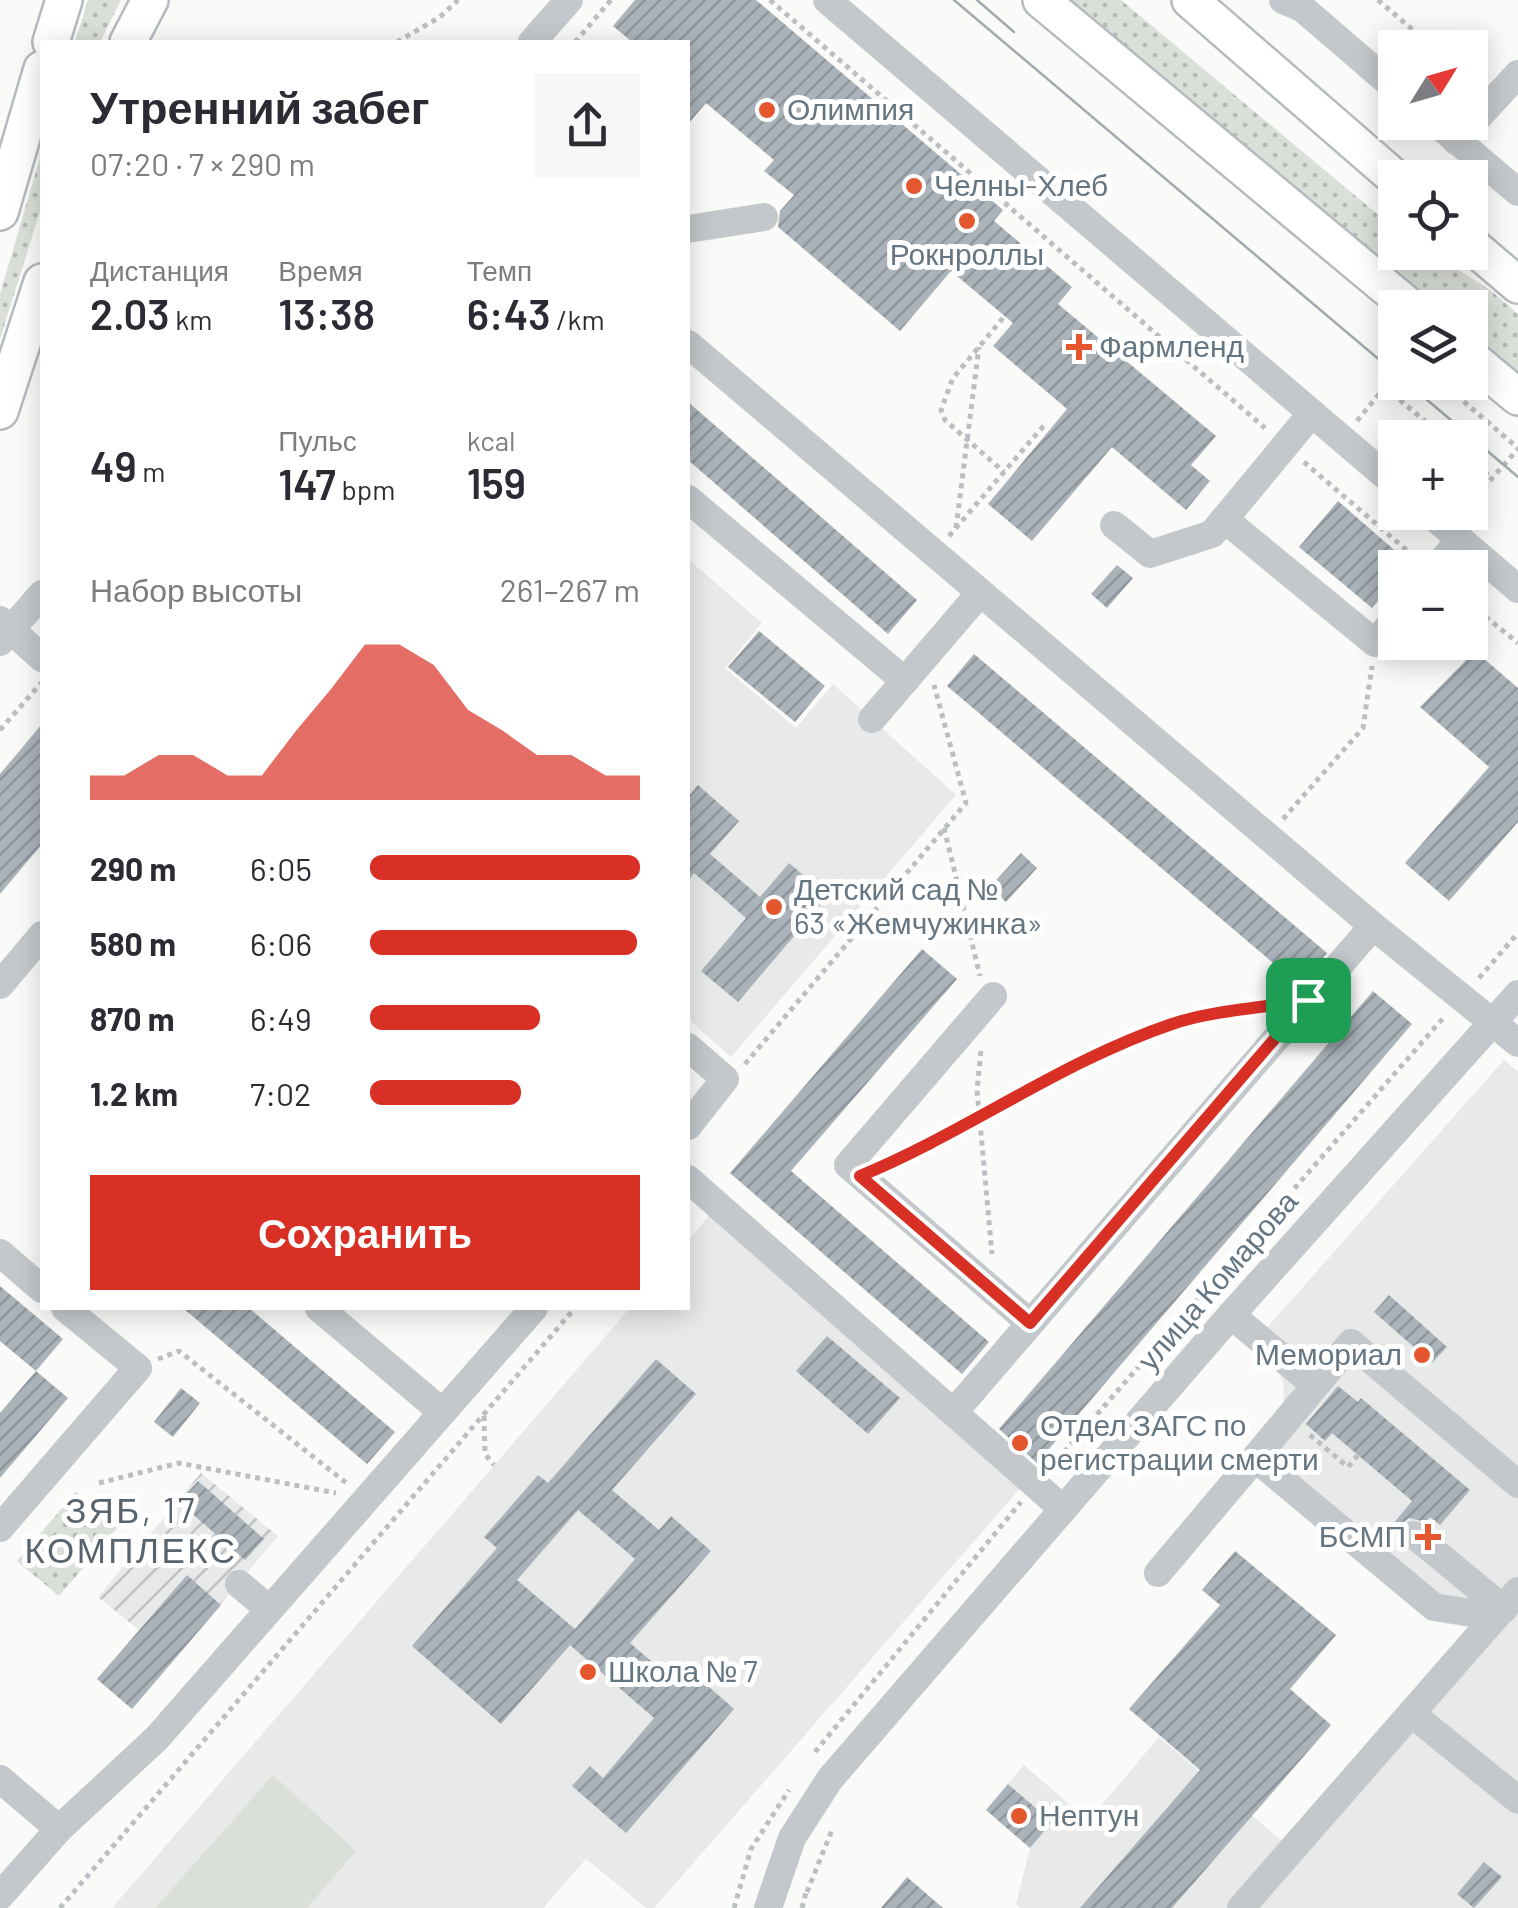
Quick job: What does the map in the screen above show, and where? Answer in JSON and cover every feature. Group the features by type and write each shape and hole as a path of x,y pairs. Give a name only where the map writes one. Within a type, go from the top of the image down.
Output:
{"main road":[{"path":"51,40 64,0"},
{"path":"135,40 150,0"},
{"path":"1190,0 1378,163"},
{"path":"1046,3 1389,290"},
{"path":"0,212 40,77"},
{"path":"1491,253 1518,285"},
{"path":"1,411 40,288"},
{"path":"1488,372 1518,397"}],"street":[{"path":"534,40 569,0"},
{"path":"827,0 1378,469"},
{"path":"1283,0 1302,8 1378,73"},
{"path":"1488,98 1518,74"},
{"path":"1456,140 1518,192"},
{"path":"690,229 764,216"},
{"path":"690,346 1374,926 1518,1042"},
{"path":"1114,525 1150,554 1212,534 1312,413"},
{"path":"690,501 918,677"},
{"path":"1224,519 1375,643 1378,639"},
{"path":"1449,530 1518,588"},
{"path":"1452,550 1460,540"},
{"path":"872,719 918,677 980,592"},
{"path":"40,596 4,631 40,657"},
{"path":"954,1412 1374,926"},
{"path":"0,985 40,937"},
{"name":"улица Комарова","path":"768,1908 783,1858 818,1795 1230,1314 1518,994"},
{"path":"993,996 848,1165 1030,1323"},
{"path":"690,1049 725,1080 690,1124"},
{"path":"690,1182 1063,1509"},
{"path":"0,1254 40,1287"},
{"path":"0,1528 138,1368 67,1310"},
{"path":"321,1310 441,1411"},
{"path":"0,1896 60,1830 157,1738 532,1310"},
{"path":"1230,1314 1315,1385"},
{"path":"1158,1573 1351,1344 1518,1484"},
{"path":"1255,1458 1434,1607 1506,1606"},
{"path":"1414,1535 1506,1606"},
{"path":"239,1584 269,1609"},
{"path":"1241,1908 1506,1606"},
{"path":"1412,1714 1518,1800"},
{"path":"0,1778 60,1830"}],"path":[{"path":"401,40 458,0"},
{"path":"577,40 611,0"},
{"path":"770,0 1405,550"},
{"path":"1378,0 1413,30"},
{"path":"1003,318 953,378 942,400 945,420 1004,472"},
{"path":"956,528 979,347"},
{"path":"1400,400 1424,420"},
{"path":"1462,400 1518,448 1488,482"},
{"path":"934,553 1046,422"},
{"path":"1488,475 1491,478"},
{"path":"1488,619 1518,643"},
{"path":"1268,836 1363,728 1375,643"},
{"path":"725,1080 735,1075 966,804 918,677"},
{"path":"0,730 40,682"},
{"path":"804,1767 1036,1484 1518,933"},
{"path":"860,1176 922,1150 1058,1071 1174,1023 1308,1000"},
{"path":"60,1908 573,1310"},
{"path":"138,1368 180,1350 365,1498"},
{"path":"484,1365 485,1454 494,1464"},
{"path":"1288,1417 1348,1466 1358,1455"},
{"path":"100,1483 178,1463 365,1498"},
{"path":"734,1908 751,1848 794,1782"}],"shaded area":[{"path":"88,0 121,0 101,40 76,40"},
{"path":"1070,0 1121,0 1378,215 1378,258"},
{"path":"40,158 40,211 0,339 0,294"},
{"path":"1393,270 1459,270 1490,290 1518,314 1518,375 1488,350 1488,290 1417,290"},
{"name":"Детский сад № 63 «Жемчужинка»","path":"690,561 762,623 725,668 796,728 833,684 956,795 731,1057 690,1021"},
{"name":"БСМП","path":"1504,1060 1518,1072 1518,1908 1020,1908 1016,1904 1030,1848 1052,1822 1008,1784 1024,1765 1088,1821 1159,1737 1286,1844 1477,1623 1244,1459 1284,1404 1283,1381 1275,1367 1249,1348"},
{"name":"Школа № 7","path":"711,1213 1023,1485 654,1908 646,1908 586,1859 543,1908 112,1908 628,1310 690,1310 690,1239"},
{"path":"201,1473 278,1536 132,1709 97,1679 139,1630 98,1597"},
{"path":"76,1492 117,1528 59,1596 17,1561"},
{"path":"273,1775 356,1851 307,1908 155,1908"}],"building":[{"path":"635,0 756,0 1003,210 994,221 1072,287 1058,304 1216,436 1191,465 1210,481 1186,510 1112,447 1032,541 988,504 1067,409 993,346 1013,323 951,271 900,331 778,227 780,211 794,195 764,171 774,160 706,103 690,122 690,40 630,40 613,26"},
{"path":"690,404 917,600 888,634 690,462"},
{"path":"1338,501 1394,550 1378,550 1378,601 1372,608 1299,547"},
{"path":"1117,565 1133,578 1107,608 1091,594"},
{"path":"759,631 825,686 795,722 728,667"},
{"path":"974,654 1327,953 1299,985 947,686"},
{"path":"1466,660 1485,660 1518,688 1518,822 1449,901 1405,863 1489,767 1420,707"},
{"path":"40,726 40,846 0,894 0,774"},
{"path":"698,785 739,821 710,854 760,897 789,863 828,896 738,1002 701,971 746,918 694,873 690,878 690,795"},
{"path":"1021,853 1037,868 1006,902 990,887"},
{"path":"922,949 957,979 791,1171 989,1342 962,1374 730,1173"},
{"path":"1373,991 1412,1024 1037,1463 999,1429"},
{"path":"0,1286 63,1339 36,1371 0,1341"},
{"path":"1389,1295 1447,1347 1432,1363 1374,1312"},
{"path":"185,1310 251,1310 395,1432 367,1464"},
{"path":"827,1336 900,1398 868,1434 796,1371"},
{"path":"656,1359 696,1394 612,1490 659,1530 671,1516 711,1551 630,1643 680,1686 692,1672 734,1709 626,1833 572,1786 590,1766 603,1778 654,1718 570,1645 501,1724 412,1646 497,1548 484,1537 538,1475 548,1483","holes":["578,1510 635,1559 575,1629 517,1580"]},
{"path":"36,1371 68,1398 0,1478 0,1413"},
{"path":"1338,1386 1358,1402 1361,1398 1470,1490 1440,1525 1430,1517 1426,1522 1409,1518 1400,1525 1397,1536 1389,1529 1412,1501 1332,1433 1325,1441 1306,1424"},
{"path":"181,1388 200,1403 173,1437 154,1422"},
{"path":"198,1481 264,1539 245,1560 179,1502"},
{"path":"1235,1551 1336,1635 1290,1689 1331,1725 1172,1908 1080,1908 1200,1770 1129,1709 1220,1605 1202,1590"},
{"path":"187,1575 221,1605 132,1709 97,1679"},
{"name":"Нептун","path":"1008,1784 1052,1822 1030,1848 986,1810"},
{"path":"1484,1862 1502,1877 1474,1908 1457,1894"},
{"path":"907,1877 943,1908 881,1908"}],"tram line":[{"path":"954,0 1378,359"},
{"path":"977,0 1014,32"},
{"path":"1427,400 1518,477"}],"place":[{"name":"Олимпия","path":"767,110"},
{"name":"Челны-Хлеб","path":"914,186"},
{"name":"Рокнроллы","path":"967,221"},
{"name":"Фармленд","path":"1079,347"},
{"name":"Детский сад № 63 «Жемчужинка»","path":"774,907"},
{"name":"Мемориал","path":"1422,1355"},
{"name":"Отдел ЗАГС по регистрации смерти","path":"1020,1443"},
{"name":"БСМП","path":"1428,1537"},
{"name":"Школа № 7","path":"588,1672"},
{"name":"Нептун","path":"1019,1816"}],"district":[{"name":"ЗЯБ, 17 КОМПЛЕКС","path":"131,1531"}],"route":[{"path":"1308,1000 1030,1323 860,1176 922,1150 979,1113 1058,1071 1174,1023 1308,1000"}]}
